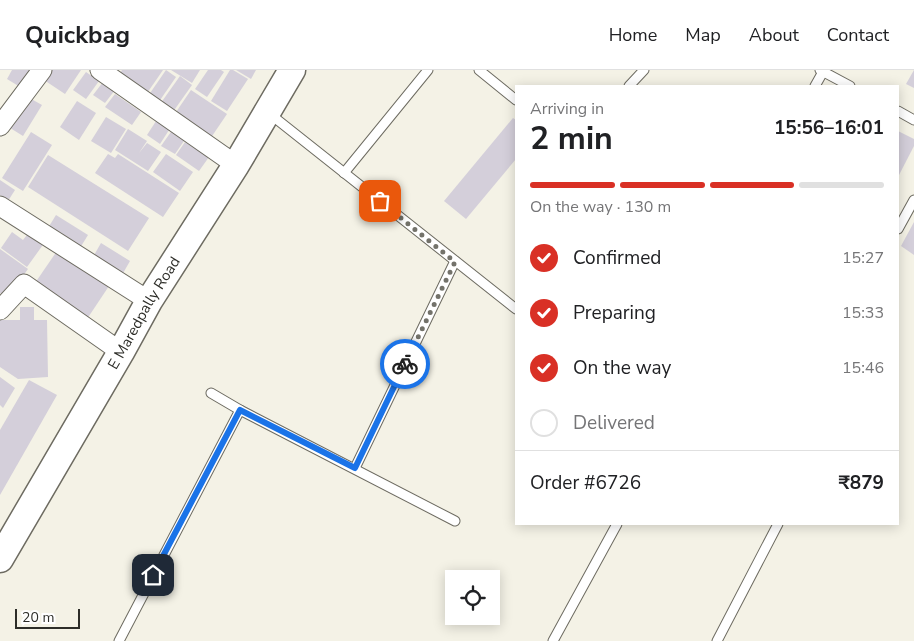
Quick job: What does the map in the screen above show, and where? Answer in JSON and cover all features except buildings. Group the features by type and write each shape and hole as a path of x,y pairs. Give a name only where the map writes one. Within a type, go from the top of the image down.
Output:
{"main road":[{"name":"E Maredpally Road","path":"0,559 121,352 149,300 236,165 292,70"}],"street":[{"path":"0,126 42,70"},
{"path":"100,70 236,165"},
{"path":"0,206 149,300"},
{"path":"0,310 24,284 121,352"}],"lane":[{"path":"344,173 428,70"},
{"path":"479,70 515,99"},
{"path":"629,85 644,70"},
{"path":"815,85 822,71 848,85"},
{"path":"267,111 515,308"},
{"path":"899,112 914,120"},
{"path":"899,227 914,200"},
{"path":"355,468 455,262"},
{"path":"211,393 240,410 455,521"},
{"path":"119,641 240,410"},
{"path":"553,641 616,525"},
{"path":"717,641 777,525"}],"way so far":[{"path":"380,201 455,262 405,364"}],"route":[{"path":"153,575 240,410 355,468 405,364"}]}
